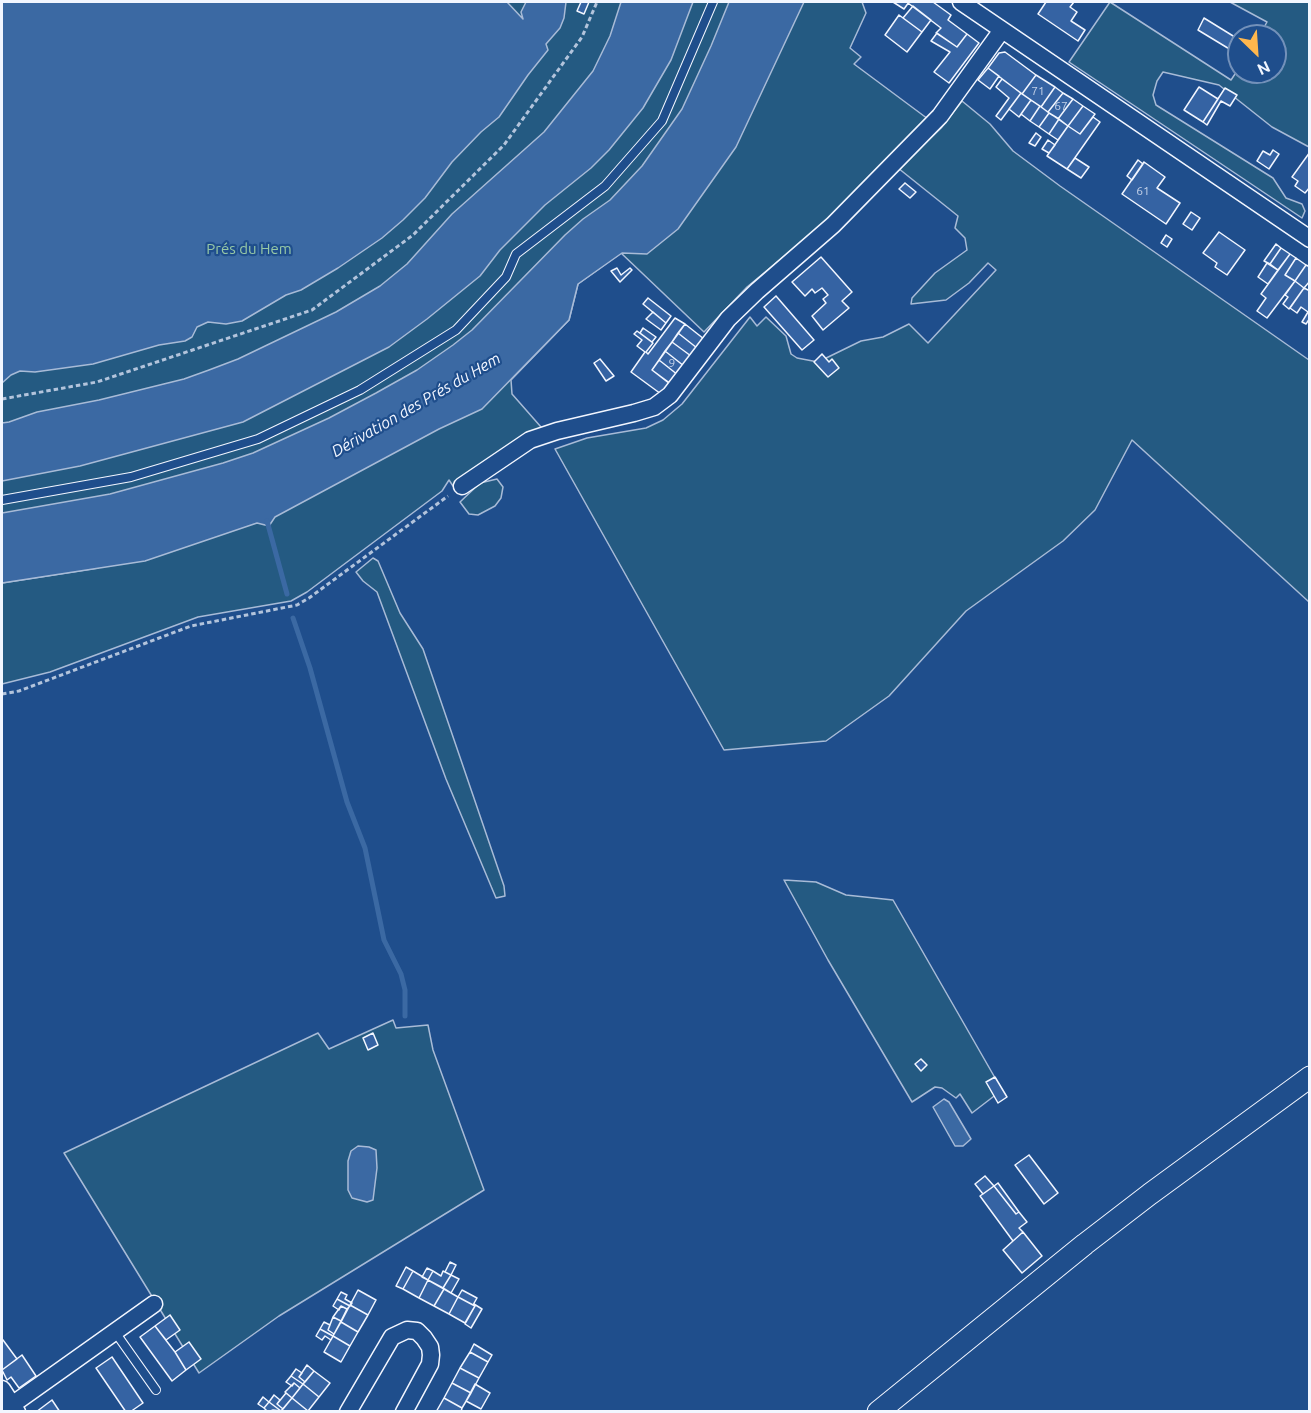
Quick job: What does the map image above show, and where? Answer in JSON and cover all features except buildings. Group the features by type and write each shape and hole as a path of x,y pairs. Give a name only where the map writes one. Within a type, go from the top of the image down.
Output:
{"street":[{"path":"961,2 1310,239"},
{"path":"462,486 530,440 654,407 670,394 728,319 833,225 940,116 1002,30"},
{"path":"878,1412 1132,1208 1310,1077"},
{"path":"2,1389 10,1409 154,1304"},
{"path":"348,1412 392,1337 407,1330 417,1331 424,1338 430,1347 431,1355 430,1364 404,1412"}],"lane":[{"path":"2,500 132,477 258,439 360,390 456,330 506,277 516,254 605,186 662,121 713,2"},
{"path":"115,1332 156,1390"}],"path":[{"path":"2,399 97,382 312,310 413,235 504,145 582,37 597,2"},
{"path":"2,694 19,690 191,626 297,605 462,486"}],"green space":[{"name":"Prés du Hem","path":"2,2 862,2 866,13 850,48 861,57 854,64 928,119 827,221 747,287 704,332 621,253 578,284 569,320 511,380 512,394 541,427 453,486 449,480 442,491 307,592 291,601 198,617 50,672 2,684 2,583 98,568 2,578"},
{"path":"1110,2 1227,77 1227,84 1287,84 1287,24 1266,24 1267,22 1230,2 1309,2 1309,147 1272,127 1219,85 1163,72 1157,81 1153,95 1156,105 1273,178 1286,198 1302,204 1305,211 1302,218 1069,62"},
{"path":"962,101 990,124 1013,151 1309,360 1309,602 1132,440 1095,510 1063,541 966,611 889,696 826,741 724,750 555,449 587,438 646,428 663,420 682,404 750,317 757,326 766,317 786,336 791,354 797,358 818,362 861,341 883,337 909,324 928,343 996,270 988,263 969,283 946,300 911,304 912,298 935,273 967,250 965,238 955,228 958,216 898,168 941,128"},
{"path":"497,479 503,487 501,498 495,506 478,515 469,514 460,502 480,483"},
{"path":"373,558 378,561 400,613 423,649 504,886 505,896 496,898 446,779 377,592 356,572"},
{"path":"784,880 816,882 846,895 893,900 1002,1090 972,1113 960,1094 956,1098 942,1088 935,1087 912,1102 828,960"},
{"path":"393,1020 396,1028 428,1025 433,1050 484,1190 279,1316 199,1373 64,1153 318,1033 329,1049"}],"water":[{"path":"2,2 507,2 523,19 521,12 526,2 566,2 560,28 546,44 548,50 499,117 452,162 425,198 403,220 382,238 338,268 242,321 226,324 208,322 197,327 192,337 185,341 159,345 93,364 35,372 20,371 2,383"},
{"path":"621,2 693,2 671,60 643,108 609,150 591,168 545,205 500,250 480,276 427,319 389,347 243,422 80,466 2,481 2,423 37,412 99,400 184,379 209,370 238,359 336,312 380,286 407,264 452,214 544,132 593,71 610,36"},
{"name":"Dérivation des Prés du Hem","path":"729,2 804,2 736,147 678,229 647,254 622,253 578,284 569,320 482,409 439,429 275,517 269,526 257,523 145,561 2,583 2,513 110,494 253,453 329,418 417,370 472,330 565,235 610,200 642,166 682,109"},
{"path":"944,1099 949,1102 971,1139 963,1146 955,1146 933,1107"},
{"path":"358,1146 376,1150 377,1168 373,1200 367,1202 352,1198 348,1190 348,1161 351,1151"}],"waterway":[{"path":"267,521 287,594"},
{"path":"293,618 310,668 347,802 365,848 384,940 401,974 405,990 405,1016"}]}
